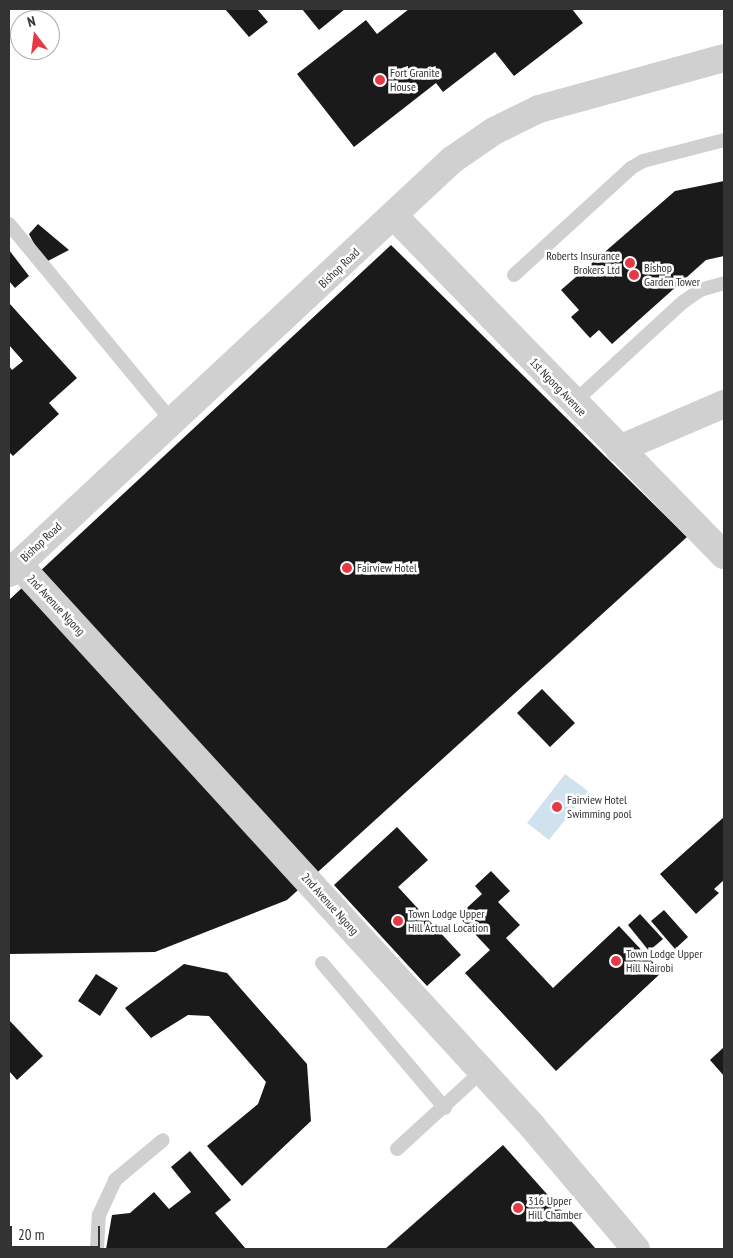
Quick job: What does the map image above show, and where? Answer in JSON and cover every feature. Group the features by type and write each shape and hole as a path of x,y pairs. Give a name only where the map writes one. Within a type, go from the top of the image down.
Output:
{"street":[{"name":"Bishop Road","path":"13,568 394,216 452,160 494,131 539,109 724,58"},
{"name":"1st Ngong Avenue","path":"394,216 573,403 724,555"},
{"path":"619,450 724,404"},
{"name":"2nd Avenue Ngong","path":"13,568 482,1072 636,1249"}],"lane":[{"path":"514,275 631,168 643,162 724,140"},
{"path":"9,224 171,420"},
{"path":"573,403 683,302 700,290 724,283"},
{"path":"322,963 445,1108"},
{"path":"397,1149 445,1108 482,1072"},
{"path":"97,1249 99,1214 115,1180 163,1140"}],"water":[{"name":"Fairview Hotel Swimming pool","path":"565,774 588,791 549,840 527,823"}],"building":[{"path":"225,9 257,9 268,22 249,37"},
{"path":"302,9 345,9 319,30"},
{"name":"Fort Granite House","path":"409,9 572,9 583,23 514,76 495,52 443,92 436,83 354,147 297,74 366,20 377,34"},
{"name":"Bishop Garden Tower","path":"724,181 724,256 706,260 612,344 599,330 590,338 571,317 579,310 561,290 675,191"},
{"path":"38,224 69,250 44,263 29,234"},
{"name":"Fairview Hotel","path":"391,245 687,537 287,900 155,952 9,954 9,600"},
{"path":"9,250 29,276 15,288 9,281"},
{"path":"9,303 77,378 49,403 59,414 13,456 9,452 9,366 12,370 23,361 9,345"},
{"path":"542,689 575,723 550,747 517,713"},
{"path":"724,817 724,880 714,889 719,893 696,914 660,874"},
{"name":"Town Lodge Upper Hill Actual Location","path":"397,827 428,860 398,887 461,955 427,986 334,885"},
{"name":"Town Lodge Upper Hill Nairobi","path":"491,871 510,891 498,902 520,925 506,938 553,988 619,926 662,972 556,1071 465,973 490,950 458,916 482,894 475,886"},
{"path":"664,910 688,937 675,949 651,921"},
{"path":"640,914 663,939 649,951 628,925"},
{"path":"184,964 227,973 307,1064 311,1121 242,1186 207,1146 258,1104 266,1082 209,1016 188,1015 151,1038 125,1008"},
{"path":"96,974 118,988 100,1016 78,1001"},
{"path":"9,1020 43,1056 17,1080 9,1071"},
{"path":"724,1047 724,1076 710,1060"},
{"name":"316 Upper Hill Chamber","path":"503,1145 596,1249 385,1249"},
{"path":"190,1151 231,1200 215,1213 246,1249 106,1249 112,1215 130,1213 154,1192 169,1209 191,1192 171,1167"}],"place":[{"name":"Fort Granite House","path":"380,80"},
{"name":"Roberts Insurance Brokers Ltd","path":"630,263"},
{"name":"Bishop Garden Tower","path":"634,275"},
{"name":"Fairview Hotel","path":"347,568"},
{"name":"Fairview Hotel Swimming pool","path":"557,807"},
{"name":"Town Lodge Upper Hill Actual Location","path":"398,921"},
{"name":"Town Lodge Upper Hill Nairobi","path":"616,961"},
{"name":"316 Upper Hill Chamber","path":"518,1208"}]}
